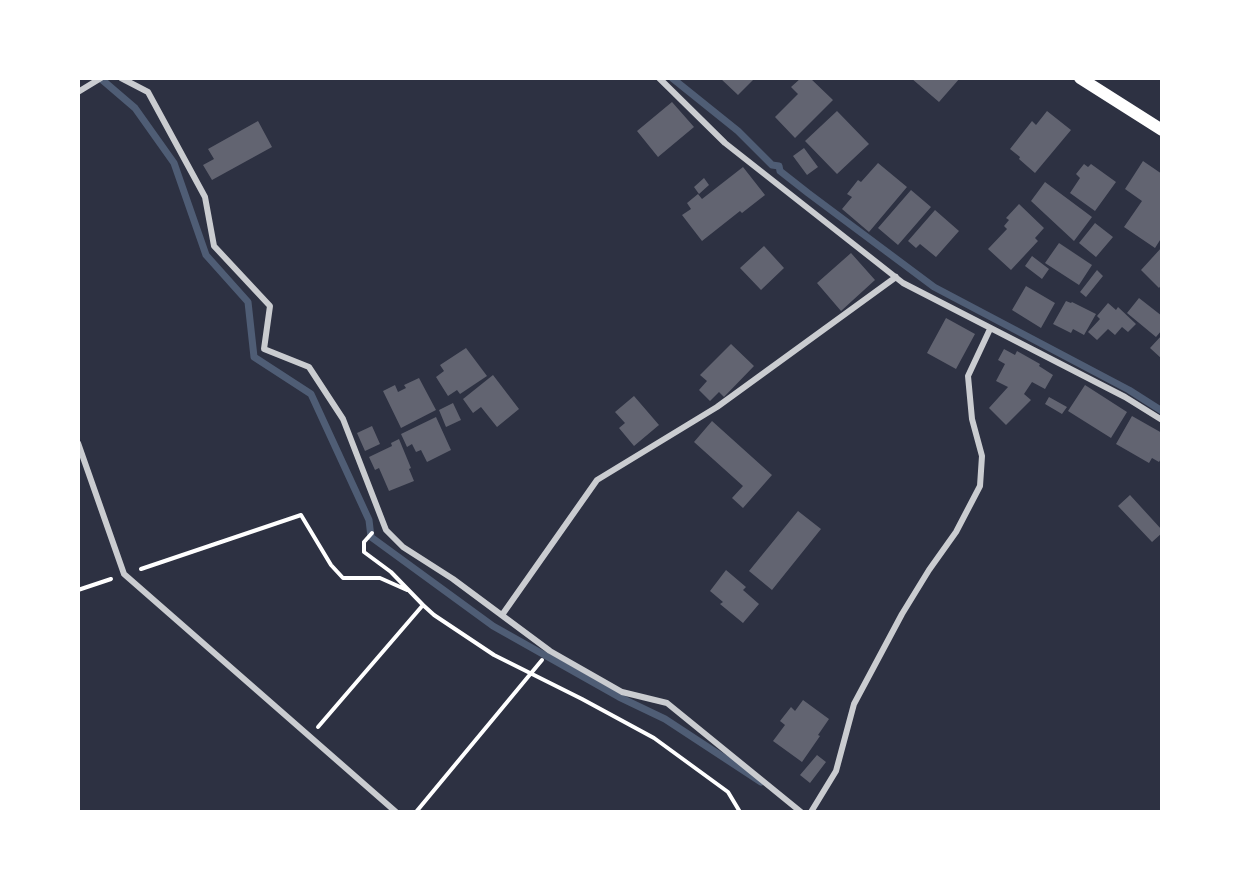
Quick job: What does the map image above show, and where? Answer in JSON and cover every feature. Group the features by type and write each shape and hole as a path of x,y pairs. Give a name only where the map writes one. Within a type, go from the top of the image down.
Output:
{"main road":[{"path":"1080,78 1162,130"}],"street":[{"path":"78,92 101,78"},
{"path":"121,78 148,92 205,197 214,246 270,306 264,349 309,367 344,419 386,530 403,547 453,579 550,651 622,692 667,703 801,812"},
{"path":"659,78 724,143 896,277 990,329 1125,397 1162,420"},
{"path":"502,615 597,480 717,407 896,277"},
{"path":"811,812 836,771 854,704 902,614 956,532 980,486 982,456 972,419 968,376 990,329"},
{"path":"78,443 124,574 396,812"}],"path":[{"path":"78,590 302,515 332,565 343,578 380,578 407,590"},
{"path":"382,522 364,542 364,552 391,572 434,615 494,656 654,738 728,792 740,812"},
{"path":"309,736 423,605"},
{"path":"416,812 550,651"}],"building":[{"path":"720,78 755,78 738,95"},
{"path":"801,78 810,78 833,100 795,138 775,117 798,94 791,87"},
{"path":"911,78 960,78 939,102"},
{"path":"672,102 694,127 658,157 637,131"},
{"path":"837,111 869,144 837,174 805,141"},
{"path":"1047,111 1071,130 1035,173 1010,149 1032,121 1036,125"},
{"path":"258,121 272,147 212,180 203,165 214,159 208,149"},
{"path":"804,148 818,167 807,175 793,156"},
{"path":"1143,161 1162,174 1162,228 1160,231 1162,237 1155,248 1124,227 1142,201 1125,189"},
{"path":"878,163 907,187 869,232 842,209 852,197 847,194 858,180 861,182"},
{"path":"1084,164 1088,167 1091,164 1116,182 1095,211 1070,193 1080,178 1076,174"},
{"path":"743,167 765,195 742,213 740,211 702,241 682,215 691,209 687,203 698,194 702,199"},
{"path":"704,178 709,185 699,194 694,187"},
{"path":"1045,182 1092,217 1074,241 1031,201"},
{"path":"911,190 931,207 898,245 878,228"},
{"path":"1019,204 1044,228 1035,238 1038,241 1011,270 988,249 1007,229 1004,226 1009,220 1006,218"},
{"path":"935,210 959,231 936,257 920,244 916,248 908,241"},
{"path":"1095,223 1113,237 1096,257 1079,243"},
{"path":"1059,243 1092,265 1079,285 1045,263"},
{"path":"764,246 784,268 761,290 740,268"},
{"path":"1162,247 1162,284 1159,288 1141,270"},
{"path":"851,253 875,280 841,311 817,283"},
{"path":"1032,256 1049,269 1042,279 1025,266"},
{"path":"1097,270 1103,276 1086,297 1080,292"},
{"path":"1026,286 1055,303 1041,328 1012,310"},
{"path":"1139,298 1162,316 1162,330 1156,337 1127,313"},
{"path":"1066,301 1096,314 1084,335 1073,329 1071,333 1053,324"},
{"path":"1108,303 1116,310 1118,307 1136,324 1128,332 1122,327 1115,335 1108,329 1097,340 1088,332 1100,319 1097,316"},
{"path":"946,318 975,334 956,369 927,353"},
{"path":"1162,335 1162,359 1150,348"},
{"path":"731,344 754,366 724,397 719,392 710,401 699,390 707,381 700,375"},
{"path":"466,348 487,376 460,394 457,390 448,396 436,377 444,371 440,365"},
{"path":"1004,349 1015,355 1017,351 1040,364 1039,366 1053,375 1045,389 1032,382 1024,394 1031,400 1006,425 989,408 1008,387 996,381 1005,364 998,360"},
{"path":"493,375 519,409 497,427 481,407 473,413 463,399"},
{"path":"419,378 436,410 401,428 383,391 395,385 398,392 406,388 404,385"},
{"path":"1085,385 1127,412 1111,438 1068,411"},
{"path":"634,396 659,425 634,446 619,428 625,423 615,412"},
{"path":"1049,397 1067,407 1062,414 1045,404"},
{"path":"453,403 461,420 446,427 439,410"},
{"path":"1132,416 1162,433 1162,457 1159,462 1152,458 1149,463 1116,444"},
{"path":"436,417 451,450 427,462 421,450 416,452 412,444 407,447 401,434"},
{"path":"712,421 772,475 743,508 732,498 743,486 694,442"},
{"path":"372,426 380,444 365,451 357,433"},
{"path":"399,439 414,481 389,491 379,468 375,470 369,457 392,446 391,443"},
{"path":"1130,495 1162,530 1162,533 1152,542 1118,506"},
{"path":"798,511 821,529 772,590 749,571"},
{"path":"726,570 746,587 743,590 759,604 743,623 720,604 723,602 710,591"},
{"path":"803,700 829,719 802,762 773,741 785,725 780,721 791,707 795,711"},
{"path":"817,755 826,762 810,783 800,775"}],"waterway":[{"path":"100,78 135,108 174,163 206,255 248,302 254,357 311,394 369,520 371,537 493,626 619,697 665,719 761,782"},
{"path":"672,78 738,131 772,165 779,166 780,171 808,193 934,287 1129,390 1162,411"}]}
